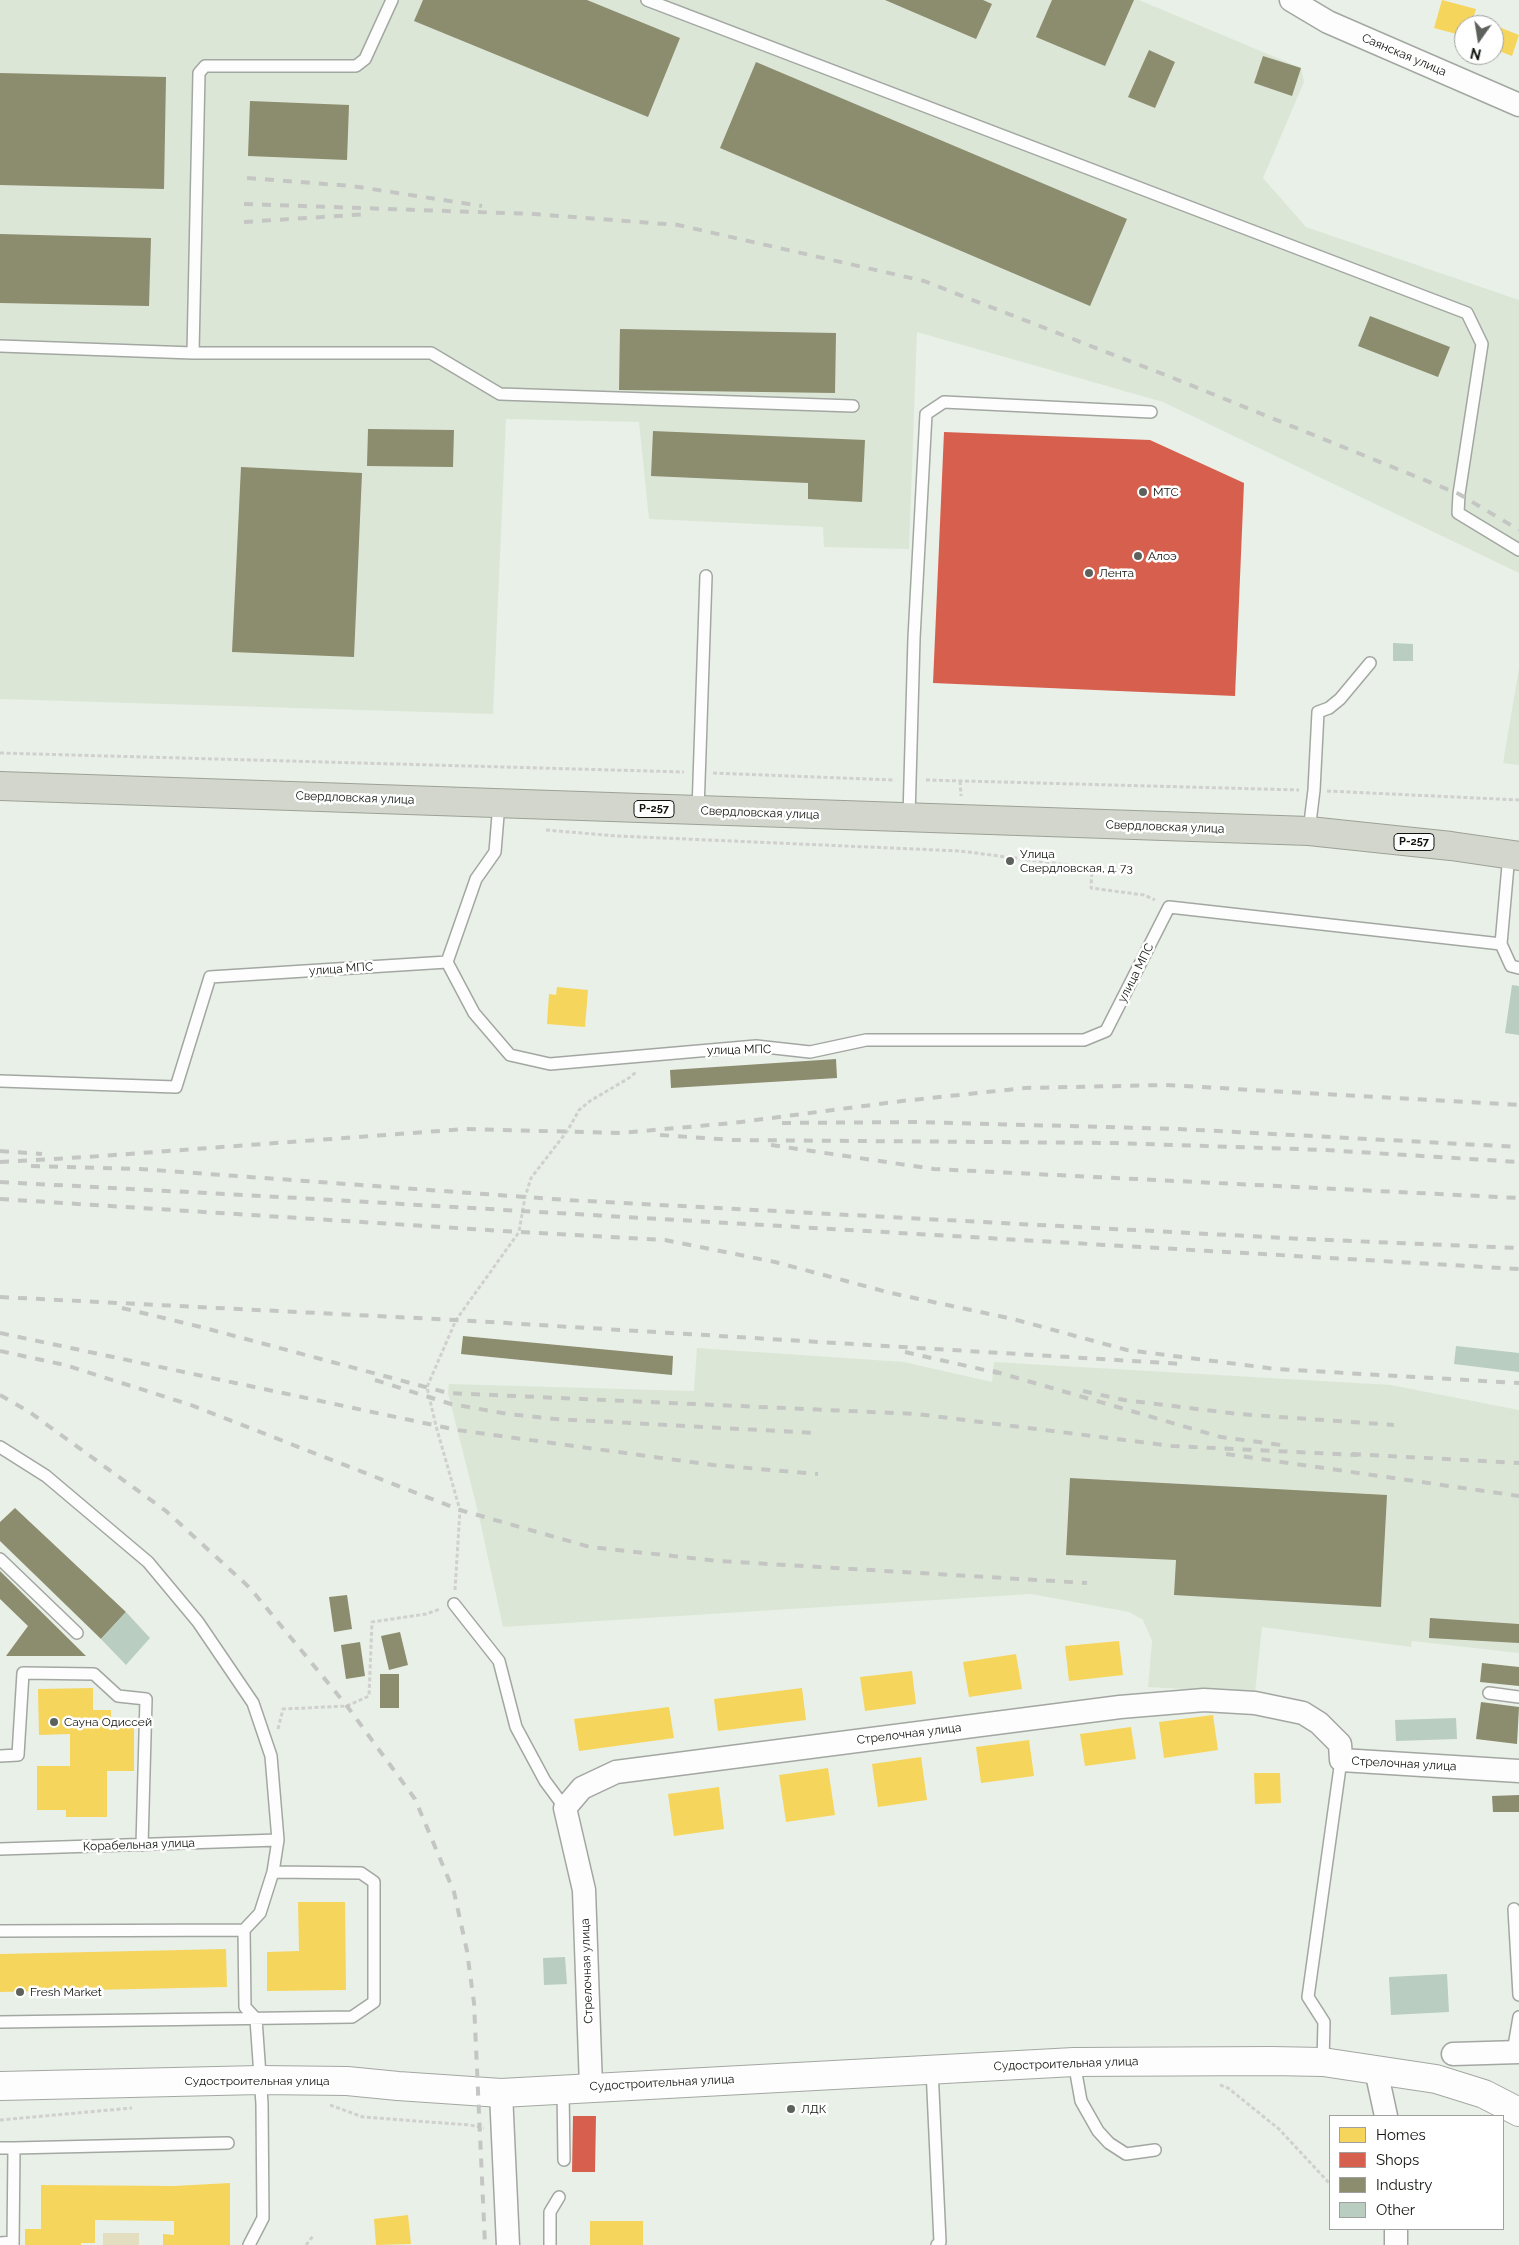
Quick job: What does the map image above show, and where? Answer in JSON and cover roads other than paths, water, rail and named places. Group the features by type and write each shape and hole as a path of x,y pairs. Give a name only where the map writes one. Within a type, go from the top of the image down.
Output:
{"highway":[{"name":"Свердловская улица","path":"0,786 499,802 1308,832 1514,855"}],"main road":[{"name":"Судостроительная улица","path":"0,2086 260,2080 347,2080 407,2087 500,2093 563,2088 1074,2062 1323,2062 1436,2079 1484,2094 1519,2112"}],"street":[{"name":"Саянская улица","path":"1291,0 1328,22 1519,105"},
{"name":"Стрелочная улица","path":"591,2087 584,1890 565,1808 582,1788 616,1772 1120,1707 1204,1700 1255,1702 1303,1713 1319,1723 1340,1744 1340,1760 1519,1771"},
{"path":"1453,2054 1516,2052"},
{"path":"1376,2070 1386,2115"},
{"path":"500,2093 508,2245"},
{"path":"1396,2230 1396,2245"}],"lane":[{"path":"192,353 199,73 205,66 356,66 366,59 392,0"},
{"path":"647,0 1466,313 1482,344 1459,494 1458,513 1519,550"},
{"path":"0,346 192,353 432,353 500,394 853,406"},
{"path":"909,818 914,638 926,414 944,402 1151,412"},
{"path":"698,810 706,576"},
{"path":"1308,832 1314,790 1318,712 1329,708 1340,698 1370,663"},
{"path":"446,962 476,879 495,852 499,802"},
{"path":"1514,855 1501,944 1511,966 1519,968"},
{"name":"улица МПС","path":"0,1080 176,1088 210,977 446,962 474,1012 510,1055 550,1064 756,1046 810,1052 866,1040 1084,1040 1106,1031 1169,907 1501,944"},
{"path":"0,1447 46,1476 148,1562 198,1622 253,1703 272,1756 278,1840 273,1872 260,1913 244,1930 245,2007 256,2018 262,2104 263,2218 249,2245"},
{"path":"0,1559 77,1633"},
{"path":"454,1604 499,1661 516,1726 545,1781 565,1808"},
{"path":"0,1756 18,1755 23,1673 94,1674 118,1696 146,1699 142,1845"},
{"path":"1489,1694 1519,1697"},
{"path":"1323,2062 1324,2022 1308,1997 1340,1760"},
{"name":"Корабельная улица","path":"0,1849 278,1840"},
{"path":"0,2022 352,2017 374,2002 374,1882 361,1874 273,1872"},
{"path":"1514,1909 1519,1996"},
{"path":"0,1931 244,1930"},
{"path":"1516,2052 1519,2017"},
{"path":"1074,2062 1081,2101 1098,2131 1109,2143 1126,2154 1155,2150"},
{"path":"932,2069 940,2242 937,2245"},
{"path":"563,2088 564,2160"},
{"path":"0,2148 228,2143"},
{"path":"0,2242 13,2244 14,2148"},
{"path":"550,2245 550,2212 559,2198"}],"railway":[{"path":"247,178 352,186 482,206"},
{"path":"244,204 534,214 678,225 924,281 1173,378 1459,494 1519,530"},
{"path":"244,222 369,214"},
{"path":"0,1162 466,1129 620,1133 733,1123 902,1101 1025,1088 1165,1085 1519,1105"},
{"path":"782,1123 916,1122 1179,1129 1519,1147"},
{"path":"660,1135 732,1140 1115,1143 1325,1150 1519,1162"},
{"path":"771,1145 934,1169 1519,1198"},
{"path":"0,1151 42,1154"},
{"path":"31,1166 140,1169 567,1200 1304,1239 1519,1248"},
{"path":"0,1182 1519,1269"},
{"path":"0,1199 665,1240 775,1262 891,1293 1013,1319 1127,1350 1276,1369 1519,1383"},
{"path":"0,1297 456,1320 1183,1364"},
{"path":"122,1308 201,1327 448,1393 917,1414 1172,1446 1358,1455"},
{"path":"0,1333 457,1430 713,1465 818,1474"},
{"path":"0,1351 65,1365 191,1405 460,1510 590,1547 719,1561 1087,1583"},
{"path":"905,1352 998,1373"},
{"path":"993,1371 1221,1437 1281,1445"},
{"path":"375,1380 451,1404 508,1414 556,1419 815,1433"},
{"path":"1083,1391 1124,1400 1238,1414 1394,1425"},
{"path":"0,1395 28,1411 166,1511 250,1588 347,1706 415,1799 454,1892 467,1951 474,2003 485,2245"},
{"path":"1226,1454 1519,1496"},
{"path":"1352,1454 1519,1463"}],"place":[{"name":"МТС","path":"1143,492"},
{"name":"Алоэ","path":"1138,556"},
{"name":"Лента","path":"1089,573"},
{"name":"Улица Свердловская, д. 73","path":"1010,861"},
{"name":"Сауна Одиссей","path":"54,1722"},
{"name":"Fresh Market","path":"20,1992"},
{"name":"ЛДК","path":"791,2109"}]}
